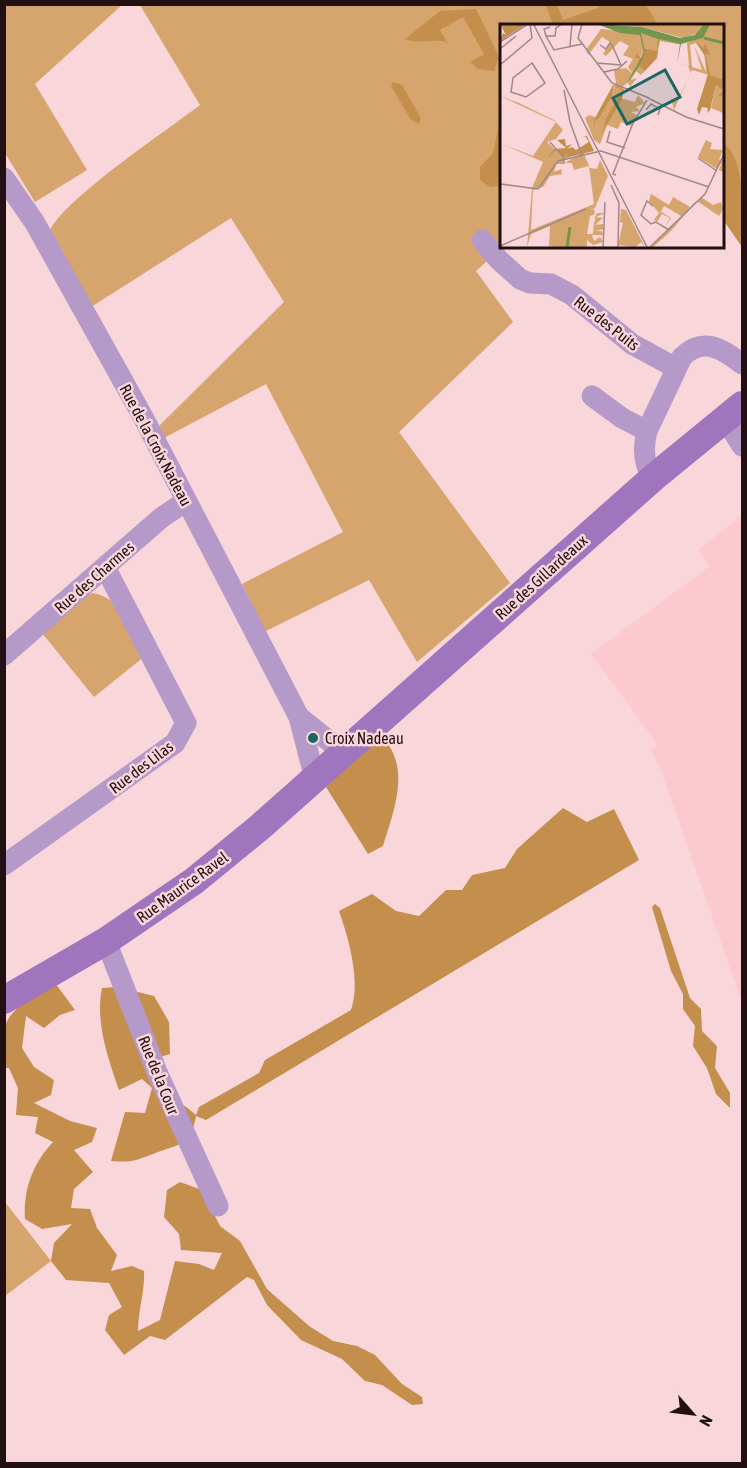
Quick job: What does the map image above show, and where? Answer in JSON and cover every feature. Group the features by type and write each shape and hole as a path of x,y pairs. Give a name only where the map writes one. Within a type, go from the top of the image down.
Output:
{"street":[{"name":"Rue de la Croix Nadeau","path":"4,178 35,223 186,501 299,717"},
{"name":"Rue des Puits","path":"482,240 520,279 530,283 551,284 572,295 632,344 676,368"},
{"path":"653,478 647,470 644,445 647,431 676,368 689,350 706,344 720,348 742,364"},
{"path":"592,396 622,418 647,431"},
{"path":"734,412 742,447"},
{"name":"Rue des Gillardeaux","path":"344,753 653,478 734,412"},
{"name":"Rue des Charmes","path":"4,656 161,518 186,501"},
{"name":"Rue des Lilas","path":"4,865 175,743 186,723 105,567"},
{"path":"299,717 344,753"},
{"path":"299,717 315,778"},
{"name":"Rue Maurice Ravel","path":"4,1000 106,941 194,881 344,753"},
{"name":"Rue de la Cour","path":"106,941 157,1072 218,1206"}],"shaded area":[{"path":"5,4 122,5 35,84 87,170 35,202 5,153"},
{"path":"627,4 637,24 500,24 502,248 476,271 513,322 399,432 510,583 417,662 369,580 264,632 242,584 343,532 266,384 162,439 156,429 284,302 231,218 91,307 50,230 60,216 96,183 200,105 140,5"},
{"path":"546,5 557,5 563,20 598,8 599,5 646,5 657,24 553,24"},
{"path":"631,5 742,5 742,199 723,166 723,24 641,24"},
{"path":"476,9 499,57 494,71 478,69 470,62 484,54 463,17 440,30 447,42 405,39 440,11"},
{"path":"393,82 402,85 421,118 419,124 411,120 391,86"},
{"path":"500,121 500,186 490,187 480,180 480,167 493,153"},
{"path":"723,143 730,150 740,174 743,205 742,247 723,219"},
{"path":"742,515 742,1002 659,764 650,751 658,745 591,654 710,566 698,550"},
{"path":"93,593 103,596 119,609 145,656 94,697 42,633 82,598"},
{"path":"381,735 396,761 398,789 383,846 368,854 326,787"},
{"path":"563,808 587,822 614,809 639,860 206,1120 196,1116 191,1132 184,1142 135,1160 111,1161 125,1112 145,1113 152,1088 142,1079 119,1090 101,1027 102,988 117,987 154,996 169,1022 170,1054 160,1057 171,1103 185,1106 196,1115 199,1107 259,1073 265,1060 351,1010 354,999 354,974 350,947 339,911 372,894 396,911 419,916 446,890 462,890 472,875 505,868 517,849"},
{"path":"655,904 660,908 690,998 701,1009 702,1031 717,1046 715,1068 730,1093 730,1108 716,1094 707,1068 693,1046 695,1026 683,1009 683,994 671,971 652,907"},
{"path":"55,983 75,1010 60,1015 44,1028 26,1016 22,1048 34,1067 54,1080 51,1095 34,1103 70,1121 97,1128 92,1142 74,1150 93,1172 74,1189 71,1208 90,1209 97,1228 117,1255 111,1271 132,1266 144,1271 138,1331 160,1320 175,1261 199,1264 214,1270 222,1253 181,1250 179,1234 164,1217 167,1190 180,1182 202,1190 220,1226 240,1241 267,1289 309,1326 333,1341 357,1346 375,1355 402,1384 422,1397 423,1404 412,1405 382,1385 365,1381 342,1359 301,1340 267,1305 254,1280 247,1277 165,1340 150,1336 124,1355 105,1330 109,1315 122,1307 109,1283 66,1280 51,1261 54,1243 72,1224 42,1229 25,1219 26,1198 31,1177 40,1159 53,1142 35,1133 38,1117 16,1115 18,1088 9,1068 5,1068 4,1030 8,1019 19,1007"},
{"path":"5,1202 51,1261 5,1296"}],"place":[{"name":"Croix Nadeau","path":"313,738"}]}
